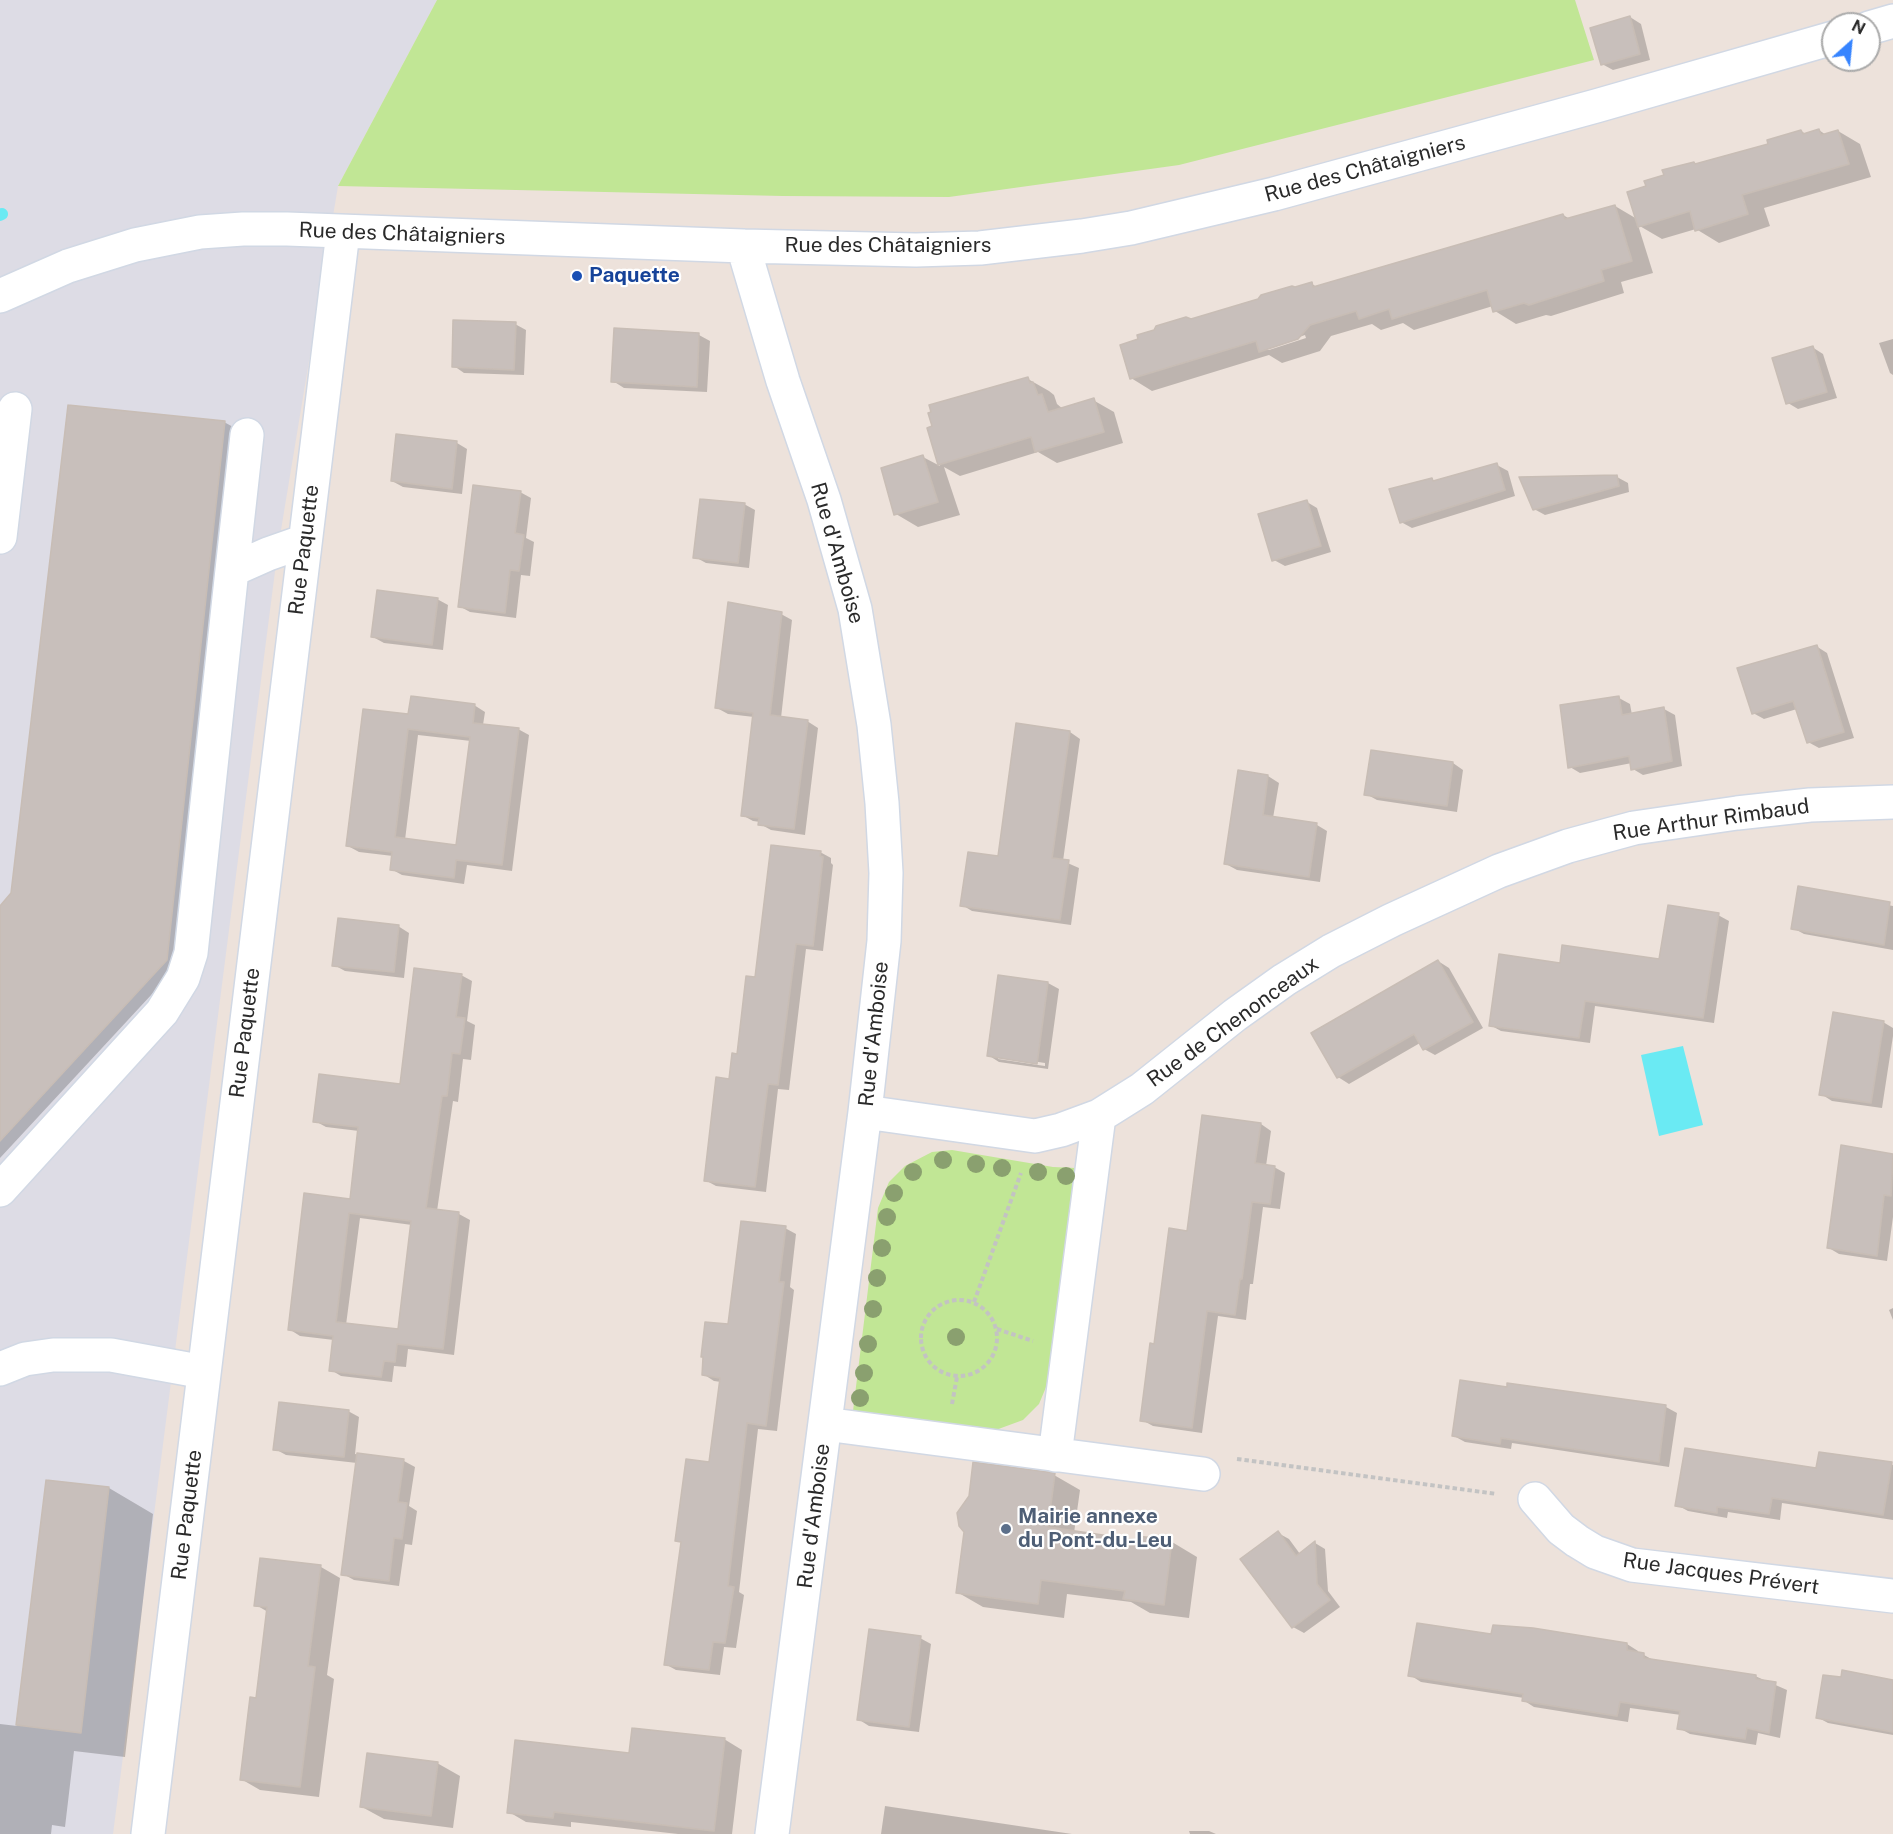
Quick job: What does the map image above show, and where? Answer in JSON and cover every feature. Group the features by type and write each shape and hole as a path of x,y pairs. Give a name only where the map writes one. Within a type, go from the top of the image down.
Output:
{"street":[{"name":"Rue des Châtaigniers","path":"0,296 68,266 124,248 200,232 243,230 343,232 743,246 949,250 1082,236 1131,228 1275,194 1821,41"},
{"name":"Rue Paquette","path":"148,1834 343,232"},
{"name":"Rue d'Amboise","path":"743,246 783,381 845,569 860,636 872,715 882,803 886,873 884,941 865,1112 772,1834"},
{"path":"0,537 15,410"},
{"path":"0,1190 162,1012 183,978 191,953 247,435"},
{"path":"232,570 305,541"},
{"name":"Rue Arthur Rimbaud","path":"1499,871 1569,846 1634,828 1810,805 1893,802"},
{"name":"Rue de Chenonceaux","path":"865,1112 1035,1136 1061,1130 1099,1116 1142,1089 1261,996 1331,951 1402,915 1499,871"},
{"path":"1055,1455 1099,1116"},
{"path":"0,1369 25,1359 53,1355 111,1355 204,1372"},
{"path":"825,1424 1203,1474"},
{"name":"Rue Jacques Prévert","path":"1535,1499 1561,1529 1577,1540 1595,1552 1632,1564 1893,1596"}],"path":[{"path":"974,1302 1035,1136"},
{"path":"961,1300 974,1302 984,1308 997,1329 996,1352 980,1371 969,1376 957,1377 944,1374 933,1367 925,1356 921,1343 921,1330 927,1317 942,1304 961,1300"},
{"path":"1203,1474 1208,1455 1535,1499"}],"shaded area":[{"path":"0,0 437,0 338,186 278,548 113,1834 0,1834"}],"green space":[{"path":"437,0 1575,0 1594,60 1179,165 949,197 783,196 338,186"},
{"path":"952,1150 1053,1167 1076,1168 1049,1380 1039,1404 1023,1420 993,1431 853,1411 878,1208 889,1182 905,1166 932,1152"}],"water":[{"path":"1683,1046 1703,1125 1659,1136 1641,1055"}],"building":[{"path":"1630,16 1640,54 1601,65 1590,28"},
{"path":"1819,129 1821,135 1838,130 1849,164 1742,195 1748,214 1695,231 1690,211 1638,227 1627,192 1646,186 1644,181 1664,175 1662,170 1694,162 1695,164 1768,144 1767,140 1801,130 1803,134"},
{"path":"1615,205 1632,261 1601,270 1604,281 1529,305 1524,303 1493,312 1487,290 1392,319 1389,309 1359,319 1356,311 1310,325 1298,339 1259,352 1256,341 1130,379 1120,345 1138,339 1137,335 1154,330 1156,326 1186,317 1191,319 1292,286 1312,282 1313,287 1563,214 1565,219"},
{"path":"453,320 516,322 514,370 452,367"},
{"path":"614,328 699,333 697,387 611,382"},
{"path":"1813,346 1827,392 1786,404 1772,358"},
{"path":"1028,377 1030,383 1033,382 1038,395 1042,394 1048,412 1094,398 1104,432 1035,452 1031,437 938,465 927,428 932,426 928,413 931,412 929,405"},
{"path":"68,405 225,421 167,960 0,1141 0,906 11,893"},
{"path":"396,434 457,441 452,489 391,481"},
{"path":"923,455 938,502 894,515 881,468"},
{"path":"1497,463 1505,490 1400,523 1389,489 1432,478 1433,481"},
{"path":"1617,475 1619,486 1533,510 1519,477"},
{"path":"473,485 521,491 515,533 524,535 519,571 510,570 505,613 458,607"},
{"path":"700,499 745,503 738,563 693,558"},
{"path":"1307,500 1321,546 1272,561 1258,514"},
{"path":"377,590 438,598 432,645 371,637"},
{"path":"728,602 782,612 770,715 808,720 794,829 758,825 759,818 741,816 753,713 715,708"},
{"path":"1817,645 1844,732 1807,743 1793,701 1752,714 1737,668"},
{"path":"411,696 475,704 473,723 519,728 502,865 456,860 454,878 390,870 392,852 346,846 363,709 408,714","holes":["408,729 470,737 456,845 395,837"]},
{"path":"1619,696 1622,715 1664,707 1672,761 1631,770 1629,756 1568,768 1560,705"},
{"path":"1016,723 1070,731 1052,858 1069,860 1060,920 960,906 968,852 998,856"},
{"path":"1371,750 1453,762 1447,806 1364,795"},
{"path":"1238,770 1268,775 1263,815 1317,823 1309,877 1224,864"},
{"path":"771,845 821,851 820,856 823,857 813,946 796,944 778,1085 768,1084 755,1187 704,1181 716,1077 729,1079 732,1053 737,1054 746,976 755,977"},
{"path":"1798,886 1890,902 1884,945 1791,929"},
{"path":"1668,905 1719,913 1703,1018 1585,1001 1579,1038 1489,1026 1499,954 1560,963 1562,945 1659,959"},
{"path":"338,918 399,925 394,972 332,966"},
{"path":"1438,960 1473,1022 1423,1050 1414,1034 1337,1078 1311,1033"},
{"path":"414,968 462,974 456,1017 465,1018 460,1054 452,1053 447,1096 442,1096 426,1208 459,1212 443,1349 397,1344 395,1362 384,1361 381,1377 329,1371 333,1336 288,1330 304,1193 350,1199 358,1127 313,1122 319,1074 400,1084","holes":["349,1213 411,1221 398,1329 336,1322"]},
{"path":"998,975 1048,982 1037,1064 987,1056"},
{"path":"1833,1012 1884,1021 1871,1103 1819,1095"},
{"path":"1202,1115 1261,1123 1255,1163 1275,1166 1270,1204 1252,1202 1235,1315 1207,1311 1192,1428 1140,1421 1150,1343 1154,1344 1169,1228 1187,1231"},
{"path":"1841,1145 1893,1154 1891,1196 1884,1195 1877,1256 1827,1248"},
{"path":"741,1221 786,1226 779,1282 784,1282 766,1426 747,1423 728,1586 734,1587 725,1643 713,1642 709,1670 664,1665 681,1542 675,1541 686,1459 709,1462 720,1378 702,1375 703,1357 701,1357 705,1322 728,1324"},
{"path":"1460,1380 1507,1387 1507,1383 1666,1405 1659,1462 1501,1438 1500,1444 1452,1436"},
{"path":"279,1402 349,1410 344,1457 273,1450"},
{"path":"1685,1448 1816,1468 1819,1452 1892,1462 1883,1515 1772,1498 1769,1514 1717,1507 1717,1513 1675,1506"},
{"path":"357,1453 404,1459 398,1502 407,1503 402,1539 394,1538 389,1581 341,1575"},
{"path":"973,1462 1055,1473 1048,1527 1137,1540 1137,1536 1172,1540 1164,1605 1123,1599 1125,1591 1041,1580 1038,1604 956,1593 964,1532 959,1526 957,1513 969,1496"},
{"path":"46,1480 109,1487 81,1733 16,1725"},
{"path":"1278,1531 1296,1556 1315,1541 1317,1584 1330,1600 1292,1628 1240,1559"},
{"path":"260,1558 321,1565 308,1666 315,1667 300,1787 240,1780 250,1697 256,1698 267,1607 254,1606"},
{"path":"1417,1623 1491,1634 1493,1625 1533,1628 1627,1643 1627,1650 1644,1653 1644,1658 1756,1675 1756,1679 1776,1682 1769,1733 1747,1728 1745,1739 1677,1729 1680,1711 1620,1702 1617,1716 1522,1701 1523,1694 1408,1676"},
{"path":"869,1629 921,1636 909,1727 857,1720"},
{"path":"1842,1670 1893,1680 1893,1732 1816,1718 1823,1675 1841,1677"},
{"path":"632,1728 725,1738 714,1831 554,1812 553,1818 507,1813 515,1740 629,1753"},
{"path":"367,1753 438,1762 431,1816 360,1807"}],"place":[{"name":"Paquette","path":"577,276"},
{"name":"Mairie annexe du Pont-du-Leu","path":"1006,1529"}]}
